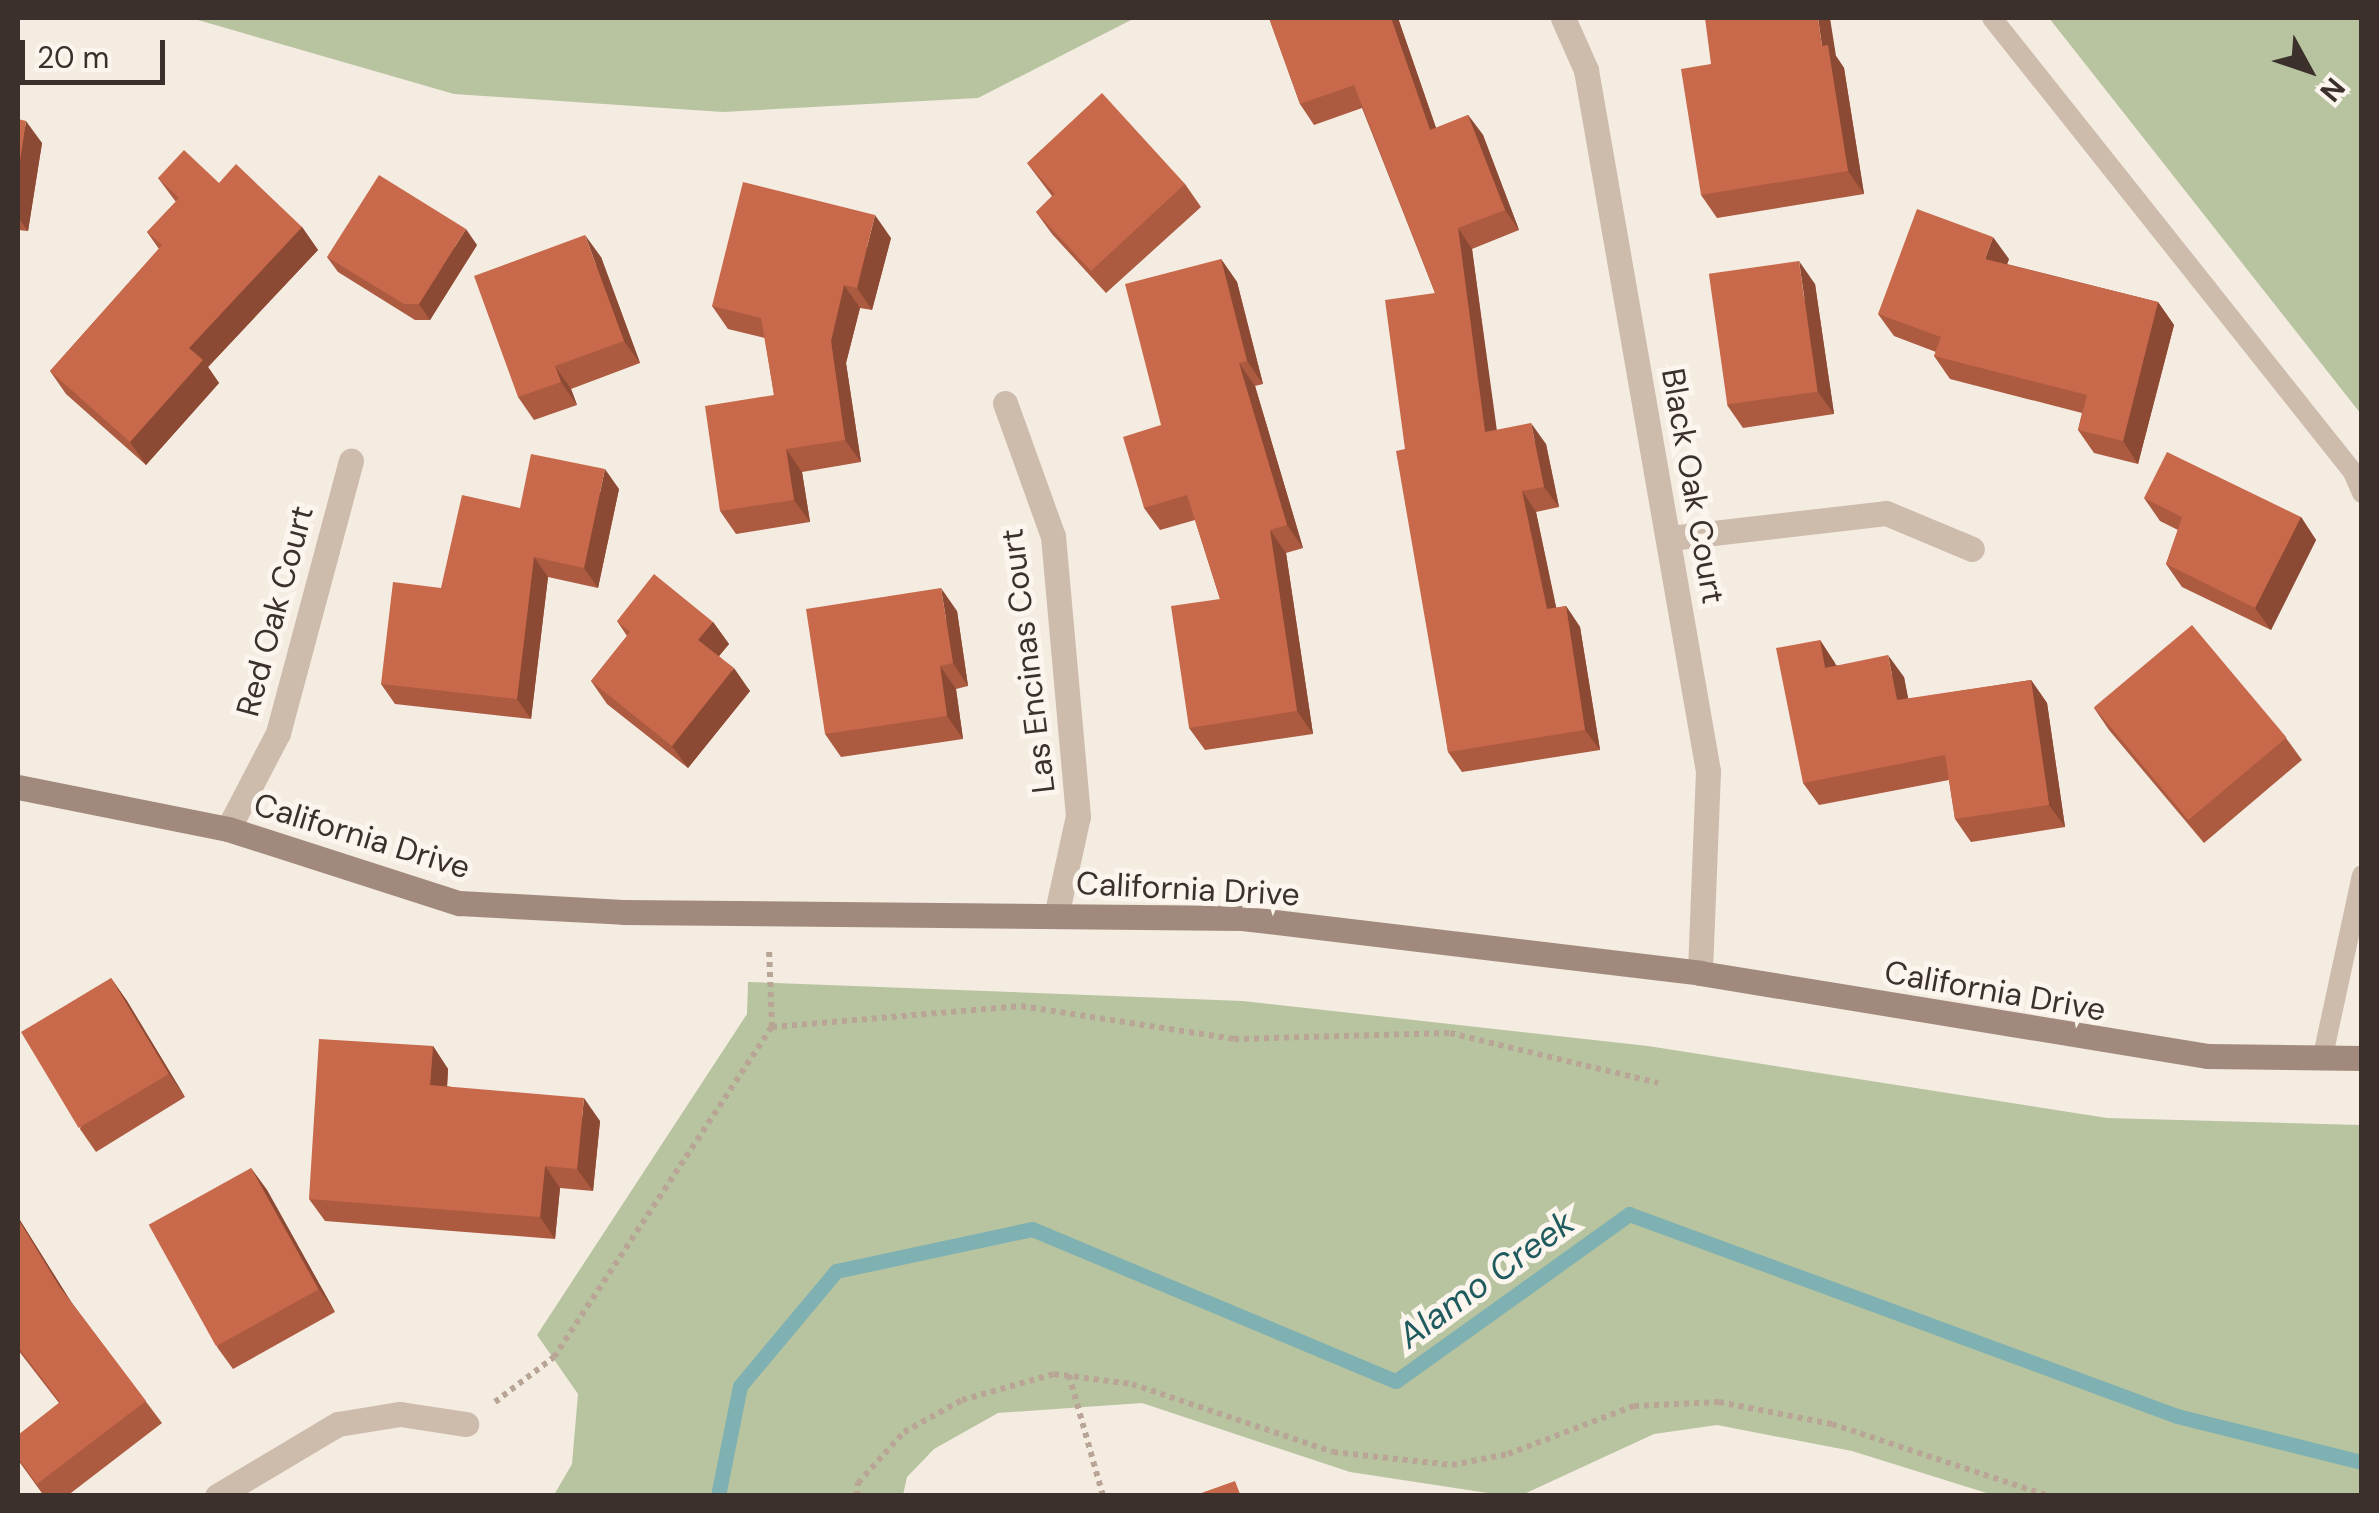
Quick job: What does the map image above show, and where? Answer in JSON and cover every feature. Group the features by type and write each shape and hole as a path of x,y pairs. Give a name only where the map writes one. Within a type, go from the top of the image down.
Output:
{"street":[{"name":"Black Oak Court","path":"1563,18 1586,70 1708,770 1700,973"},
{"name":"Las Encinas Court","path":"1005,404 1053,536 1078,816 1056,916"},
{"name":"Red Oak Court","path":"228,829 278,733 350,461"},
{"path":"1670,538 1886,512 1972,548"},
{"name":"California Drive","path":"18,788 228,829 459,902 768,913 1242,918 1700,973 2087,1041 2208,1056 2362,1058"},
{"path":"217,1496 338,1424 400,1414 466,1424"}],"lane":[{"path":"1992,18 2354,472 2362,493"},
{"path":"2322,1060 2362,875"}],"path":[{"path":"466,1424 554,1357 772,1027 768,913"},
{"path":"772,1027 1021,1006 1234,1039 1450,1034 1658,1082"},
{"path":"856,1496 858,1483 904,1432 962,1400 1070,1375 1132,1384 1333,1452 1452,1465 1508,1454 1634,1406 1719,1402 1832,1424 2048,1496"},
{"path":"1070,1375 1103,1496"}],"green space":[{"path":"191,18 1135,18 978,98 723,112 454,94"},
{"path":"2049,18 2361,18 2361,414"},
{"path":"748,982 1243,1001 1648,1046 2107,1118 2361,1125 2361,1495 1993,1495 1852,1451 1717,1425 1654,1434 1522,1495 1501,1495 1350,1472 1142,1403 998,1413 934,1449 907,1477 903,1495 554,1495 572,1464 578,1394 537,1335 747,1014"}],"building":[{"path":"1269,18 1391,18 1430,130 1468,115 1505,210 1458,228 1485,432 1531,423 1544,487 1522,491 1547,609 1566,606 1585,730 1448,752 1396,451 1405,449 1385,300 1435,293 1354,85 1300,104"},
{"path":"1705,18 1818,18 1822,46 1828,45 1848,171 1701,195 1681,69 1711,64"},
{"path":"1102,93 1185,184 1091,271 1036,212 1055,194 1027,163"},
{"path":"18,119 26,121 18,173"},
{"path":"184,150 219,183 236,164 302,227 189,348 203,360 130,442 50,371 162,245 147,232 179,198 158,178"},
{"path":"379,175 466,229 419,304 404,304 327,257"},
{"path":"743,182 875,215 857,288 844,285 831,341 845,440 786,449 794,500 720,511 705,406 774,395 761,318 712,306"},
{"path":"1917,209 1993,237 1985,259 2158,302 2123,441 2078,430 2087,395 1934,356 1941,337 1878,314"},
{"path":"585,235 624,341 555,366 561,382 518,397 474,276"},
{"path":"1221,259 1247,361 1239,363 1287,525 1270,530 1297,711 1189,728 1171,606 1220,599 1187,495 1144,508 1123,437 1161,425 1125,284"},
{"path":"1799,261 1817,392 1727,404 1709,274"},
{"path":"2167,452 2301,517 2255,608 2166,564 2182,517 2144,498"},
{"path":"531,454 605,469 584,568 534,557 517,699 381,684 393,582 441,588 462,495 520,508"},
{"path":"654,574 713,622 698,640 734,668 672,746 591,681 630,632 617,621"},
{"path":"941,588 953,663 940,666 947,716 825,734 806,609"},
{"path":"2192,625 2286,738 2188,820 2094,707"},
{"path":"1820,640 1825,668 1888,655 1897,700 2031,680 2049,805 1955,819 1945,755 1803,783 1776,648"},
{"path":"111,978 169,1074 79,1128 21,1032"},
{"path":"319,1039 433,1046 430,1085 584,1098 577,1169 545,1166 540,1217 309,1199"},
{"path":"251,1168 318,1290 216,1346 149,1225"},
{"path":"18,1219 59,1286 146,1401 37,1484 18,1458 18,1435 60,1402 18,1347"},
{"path":"1235,1481 1240,1494 1257,1496 1193,1496"}],"waterway":[{"name":"Alamo Creek","path":"718,1496 740,1386 836,1271 1032,1229 1396,1381 1629,1214 2177,1416 2362,1462"}]}
